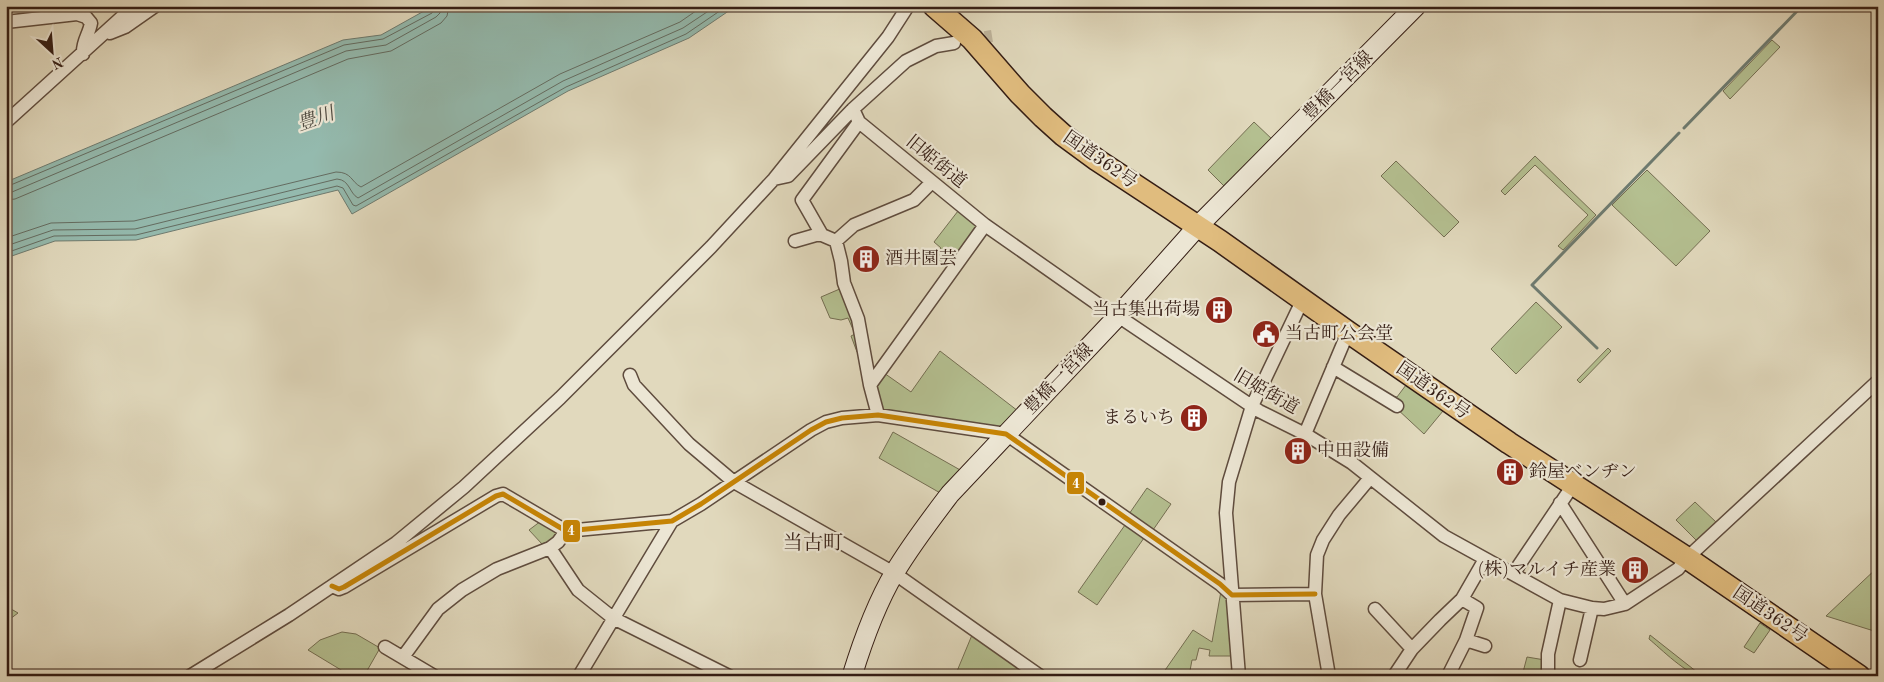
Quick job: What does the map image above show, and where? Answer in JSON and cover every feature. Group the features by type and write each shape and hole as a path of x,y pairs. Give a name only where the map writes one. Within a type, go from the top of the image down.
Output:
{"highway":[{"name":"国道362号","path":"934,6 972,39 1020,94 1063,135 1573,485 1687,558 1859,676"}],"main road":[{"name":"豊橋一宮線","path":"852,676 868,626 894,573 929,521 950,494 1118,316 1198,226 1416,6"}],"street":[{"path":"6,122 134,6"},
{"path":"103,36 125,27 155,6"},
{"path":"190,676 289,615 396,543 464,487 532,424 711,247 774,179 888,38 908,6"},
{"path":"6,22 77,14 86,17 91,23 90,30 82,45 83,54"},
{"path":"774,179 788,176 853,109 906,61 936,46 954,43"},
{"name":"旧姫街道","path":"853,109 859,122 985,225 1109,312 1118,316 1252,406 1305,434 1352,463 1444,536 1560,600 1604,609 1624,604 1678,569 1687,558 1878,381"},
{"path":"822,235 802,200 859,122"},
{"path":"836,241 854,225 914,200 932,182"},
{"path":"870,385 985,225"},
{"path":"795,241 822,235 836,241"},
{"path":"836,241 844,283 858,319 870,385 878,415"},
{"path":"1239,676 1226,513 1229,482 1252,406 1303,299"},
{"path":"1305,434 1348,332"},
{"path":"1333,367 1397,406"},
{"path":"630,375 634,385 689,444 734,482 894,573 1040,676"},
{"path":"332,586 344,587 496,496 503,494 566,532 672,521 826,422 878,415 1006,434 1232,595 1316,594"},
{"path":"1329,676 1316,594 1317,555 1323,540 1339,515 1370,478"},
{"path":"1513,574 1573,485"},
{"path":"1560,503 1624,604"},
{"path":"579,676 672,521"},
{"path":"402,657 438,609 462,590 497,569 550,548 566,532"},
{"path":"550,548 578,590 613,618 729,676"},
{"path":"1394,676 1412,649 1462,600 1486,559"},
{"path":"1448,676 1466,640 1478,608 1462,600"},
{"path":"1548,676 1548,654 1560,600"},
{"path":"1580,660 1592,608"},
{"path":"1375,609 1412,649"},
{"path":"1466,640 1485,646"},
{"path":"385,647 434,676"}],"green space":[{"path":"1772,40 1780,47 1730,99 1723,91"},
{"path":"1254,122 1274,141 1224,186 1208,170"},
{"path":"1535,156 1596,215 1563,250 1558,246 1588,215 1535,165 1505,195 1501,191"},
{"path":"1396,161 1459,222 1444,237 1381,176"},
{"path":"1647,170 1710,231 1676,266 1612,205"},
{"path":"958,211 978,227 950,268 935,257 941,248 934,242"},
{"path":"842,288 861,352 857,352 851,336 855,334 848,318 841,320 830,318 821,297"},
{"path":"1536,302 1562,327 1516,374 1491,349"},
{"path":"1608,348 1611,351 1580,383 1577,380"},
{"path":"940,351 1018,411 1002,428 885,410 882,407 876,385 884,373 911,392"},
{"path":"1406,385 1443,411 1424,434 1381,394 1397,397"},
{"path":"893,432 962,471 942,494 879,458"},
{"path":"1147,488 1171,504 1153,530 1129,514"},
{"path":"1695,502 1717,523 1697,541 1676,520"},
{"path":"541,521 557,531 557,536 554,539 542,544 529,530"},
{"path":"1125,525 1144,538 1097,605 1078,592"},
{"path":"1878,567 1878,629 1874,631 1826,616"},
{"path":"1221,591 1228,596 1233,656 1209,656 1210,650 1199,648 1196,660 1192,660 1189,676 1161,676 1193,630 1212,642"},
{"path":"6,606 18,613 6,622"},
{"path":"1760,623 1770,630 1754,653 1744,647"},
{"path":"342,632 356,634 380,648 364,676 351,676 308,650 320,640"},
{"path":"972,635 1030,676 955,676"},
{"path":"1650,635 1702,676 1696,675 1674,661 1649,639"},
{"path":"1527,657 1545,660 1545,676 1522,676"}],"water":[{"name":"豊川","path":"433,6 736,6 689,38 568,91 352,214 338,190 136,240 55,241 6,258 6,182 343,40 381,35"}],"waterway":[{"path":"1684,128 1802,6"},
{"path":"1597,348 1532,285 1679,133"}],"tunnel":[{"path":"967,40 992,36"}],"transit line":[{"name":"4","path":"332,586 339,589 344,587 496,496 503,494 566,531 672,521 826,422 842,418 878,415 1006,434 1220,584 1232,595 1315,594"}],"place":[{"name":"酒井園芸","path":"866,259"},
{"name":"当古集出荷場","path":"1219,310"},
{"name":"当古町公会堂","path":"1266,334"},
{"name":"まるいち","path":"1194,418"},
{"name":"中田設備","path":"1298,451"},
{"name":"鈴屋ベンヂン","path":"1510,472"},
{"name":"(株)マルイチ産業","path":"1635,570"}],"district":[{"name":"当古町","path":"813,544"}]}
